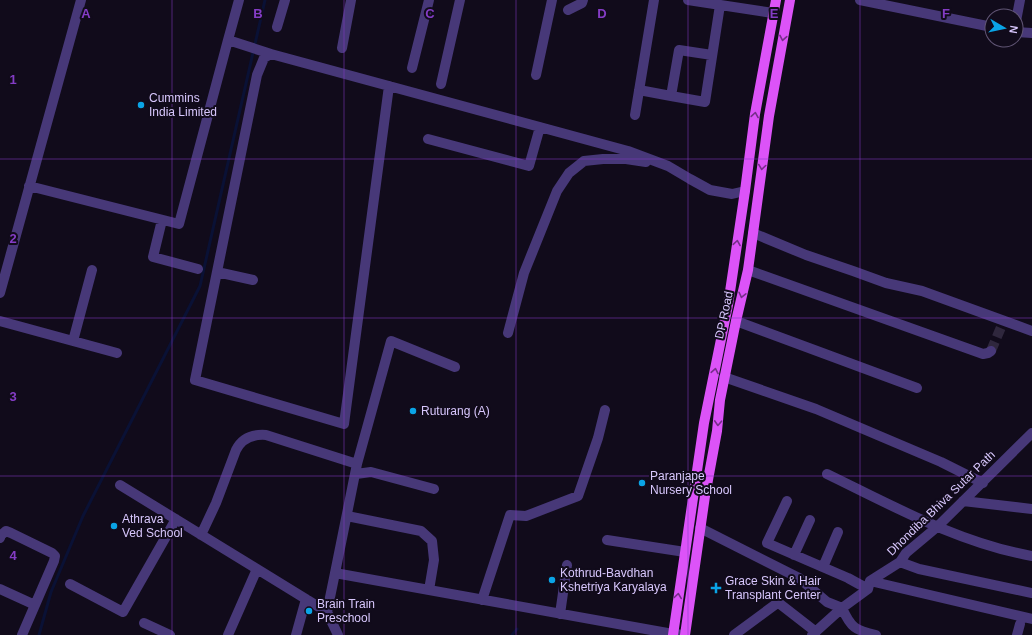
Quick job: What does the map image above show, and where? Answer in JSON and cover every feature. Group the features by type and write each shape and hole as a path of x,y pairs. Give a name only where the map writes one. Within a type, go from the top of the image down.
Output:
{"main road":[{"name":"DP Road","path":"673,634 704,423 728,305 755,114 776,0"},
{"name":"DP Road","path":"685,635 705,496 717,431 720,400 736,320 748,270 769,116 790,0"}],"street":[{"path":"0,293 81,0"},
{"path":"30,186 179,224 238,0"},
{"path":"277,27 285,0"},
{"path":"342,48 352,0"},
{"path":"412,68 429,0"},
{"path":"441,84 460,0"},
{"path":"536,75 552,0"},
{"path":"568,10 582,3 583,0"},
{"path":"635,115 654,0"},
{"path":"688,0 773,13"},
{"path":"860,0 984,25"},
{"path":"639,90 705,102 720,5"},
{"path":"228,40 266,52 628,151 668,166 710,190 732,194 745,191"},
{"path":"671,96 679,50 712,55"},
{"path":"266,52 257,75 195,380 344,424 389,86"},
{"path":"428,139 529,166 540,127"},
{"path":"508,333 524,273 557,191 569,173 584,162 603,159 626,159 668,166"},
{"path":"162,220 153,256 198,269"},
{"path":"753,233 806,255 886,283 922,291 1032,331"},
{"path":"73,341 92,270"},
{"path":"748,270 983,354 991,351"},
{"path":"217,272 253,280"},
{"path":"736,320 917,388"},
{"path":"0,321 116,354"},
{"path":"327,612 358,464 391,341 455,367"},
{"path":"724,377 816,409 941,462 983,483"},
{"path":"482,600 510,515 526,516 578,496 598,438 605,410"},
{"name":"Dhondiba Bhiva Sutar Path","path":"814,634 869,585 900,562 906,553 983,483 1032,433"},
{"path":"200,535 216,503 239,444 251,436 256,434 266,435 358,464"},
{"path":"356,474 371,472 434,489"},
{"path":"827,474 969,540 1032,556"},
{"path":"120,485 327,612 339,635"},
{"path":"787,501 767,543 869,585 1032,619"},
{"path":"963,501 1032,509"},
{"path":"347,516 421,531 427,536 432,541 434,560 428,590"},
{"path":"70,584 124,612 176,519"},
{"path":"794,555 810,520"},
{"path":"700,528 799,578 827,602 842,608 848,622 856,629 876,635"},
{"path":"0,538 6,531 52,553 55,556 54,562 22,635"},
{"path":"823,567 838,532"},
{"path":"607,540 685,552"},
{"path":"900,562 919,568 1032,592"},
{"path":"560,614 567,565"},
{"path":"228,635 257,569"},
{"path":"335,573 685,635"},
{"path":"0,589 34,605"},
{"path":"296,635 306,599"},
{"path":"734,635 776,604 780,604 814,634"},
{"path":"144,623 170,635"},
{"path":"1017,635 1020,624"}],"waterway":[{"path":"39,635 51,592 83,516 200,286 265,0"},
{"path":"512,635 517,629"}],"tunnel":[{"path":"991,351 1004,320"}],"place":[{"name":"Cummins India Limited","path":"141,105"},
{"name":"Ruturang (A)","path":"413,411"},
{"name":"Paranjape Nursery School","path":"642,483"},
{"name":"Athrava Ved School","path":"114,526"},
{"name":"Kothrud-Bavdhan Kshetriya Karyalaya","path":"552,580"},
{"name":"Grace Skin & Hair Transplant Center","path":"716,588"},
{"name":"Brain Train Preschool","path":"309,611"}]}
